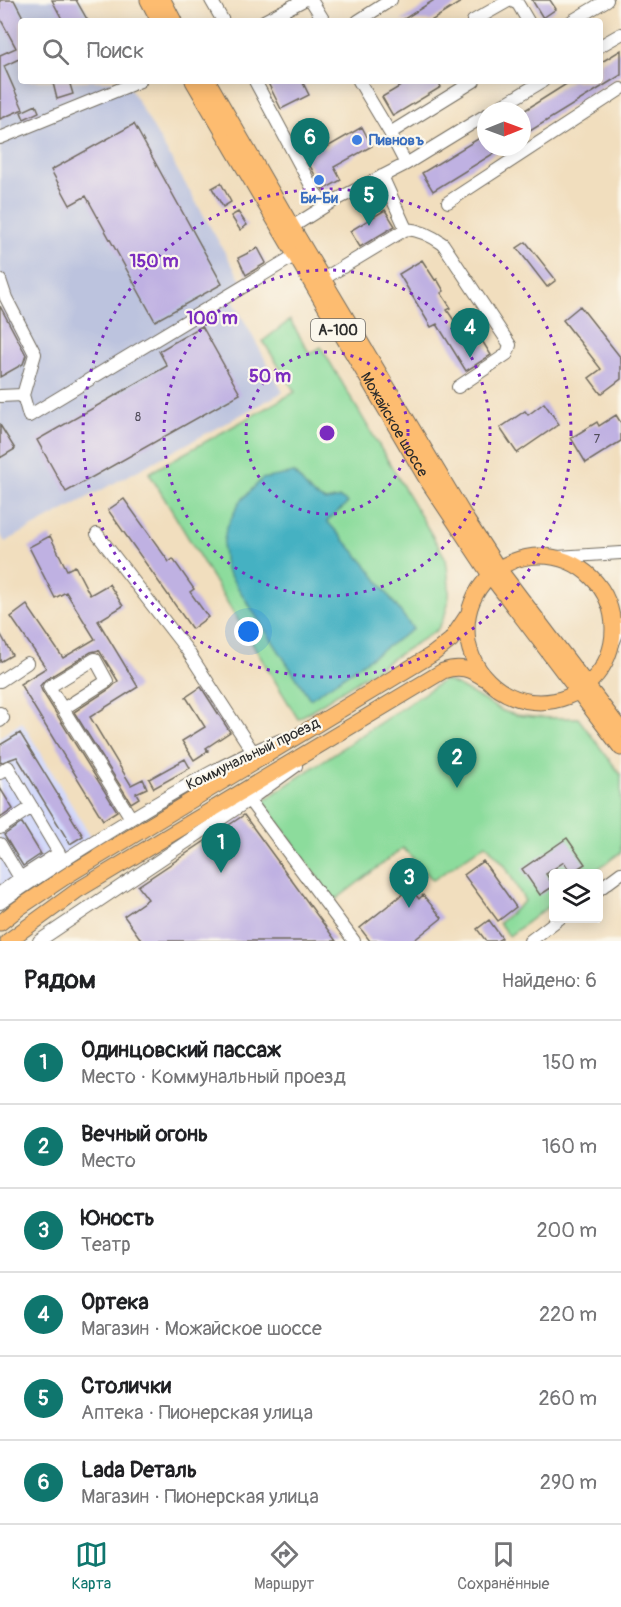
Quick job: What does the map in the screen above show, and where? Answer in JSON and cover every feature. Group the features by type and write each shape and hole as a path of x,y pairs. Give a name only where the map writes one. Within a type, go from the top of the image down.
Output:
{"main road":[{"path":"148,0 157,18"},
{"path":"163,0 172,18"},
{"name":"Можайское шоссе","path":"195,84 427,480 582,688 621,748"},
{"name":"Можайское шоссе","path":"210,84 468,522 494,572"},
{"path":"540,555 557,557 576,565 592,577 604,592 611,611 613,631 610,651 600,672 582,688 564,699 542,703 521,700 501,692 484,678 475,664 466,632 467,616 472,599 481,584 507,562 540,555"},
{"name":"Коммунальный проезд","path":"299,735 433,654 451,640 467,616"},
{"name":"Коммунальный проезд","path":"332,739 443,671 452,668 469,669 484,678"},
{"name":"Можайское шоссе","path":"582,688 621,730"},
{"path":"0,923 58,882 299,735"},
{"path":"8,941 78,890 332,739"}],"street":[{"path":"211,0 221,18"},
{"path":"270,18 304,0"},
{"path":"311,0 322,18"},
{"path":"363,18 391,0"},
{"path":"477,18 510,0 518,4 526,18"},
{"path":"577,18 603,1"},
{"path":"603,44 621,34"},
{"path":"0,138 134,84"},
{"path":"257,84 315,193 322,201 330,203"},
{"path":"364,84 406,164"},
{"path":"390,133 469,84"},
{"path":"508,102 538,84"},
{"path":"448,202 621,89"},
{"path":"292,227 330,203 406,164 477,121"},
{"path":"382,176 406,229"},
{"path":"323,279 406,229 421,231 443,244 510,345 507,354 458,387"},
{"path":"0,280 6,298 35,354 23,395 29,416 294,256"},
{"path":"0,396 23,395"},
{"path":"98,534 187,650 253,752"},
{"path":"557,557 621,552"},
{"path":"610,651 621,624"},
{"path":"63,709 107,681 95,659 49,687 130,818"},
{"path":"0,681 27,663"},
{"path":"283,776 365,723 363,706 355,701"},
{"path":"0,713 3,718 0,721"},
{"path":"299,735 307,734 313,738 314,746 309,752"},
{"name":"Коммунальный проезд","path":"0,903 23,881 61,856 185,786 253,752 299,735"},
{"name":"Коммунальный проезд","path":"39,941 249,800 332,739"},
{"path":"0,773 8,767 61,856"},
{"path":"249,800 354,941"},
{"path":"0,828 32,807"},
{"path":"0,844 23,881 0,893"},
{"path":"603,886 621,873"},
{"path":"530,941 553,923"}],"shaded area":[{"path":"0,0 80,0 90,18 18,18 18,84 128,84 242,282 229,293 283,392 5,542 0,534"},
{"path":"22,722 92,839 0,898 0,737"}],"green space":[{"path":"290,320 310,354 321,347 446,559 449,579 446,613 437,630 298,719 149,473 295,392 263,341","holes":["294,473 313,495 326,501 340,498 347,503 326,521 345,542 311,698 273,640"]},
{"path":"444,680 460,686 511,714 540,718 578,718 621,775 621,852 598,869 549,869 549,906 509,936 499,923 525,901 505,866 486,844 433,880 403,848 334,901 263,801"}],"water":[{"path":"294,473 313,495 326,501 340,498 348,503 327,521 368,567 413,629 310,699 225,568 223,547 226,529 239,503 262,479"}],"building":[{"path":"0,0 14,0 23,18 18,18 18,59 4,66 23,109 0,119 0,55 16,48 0,18"},
{"path":"52,0 76,0 86,18 61,18"},
{"path":"434,0 464,0 436,18 406,18"},
{"path":"532,0 550,0 556,9 543,18"},
{"path":"621,50 621,75 531,130 531,106 566,84 603,84 603,61"},
{"path":"53,84 70,84 73,94 57,99"},
{"path":"268,84 304,84 309,95 281,109"},
{"path":"404,84 440,84 441,87 393,116 382,97"},
{"path":"36,105 39,112 24,119 21,112"},
{"path":"134,124 222,284 155,321 86,196 70,205 51,170"},
{"path":"362,127 372,146 334,167 341,180 323,190 300,147 317,137 324,149"},
{"path":"477,139 477,156 489,156 433,191 422,173"},
{"path":"221,183 231,202 223,207 212,188"},
{"path":"385,210 395,226 360,247 350,231"},
{"path":"238,212 247,225 240,230 231,216"},
{"path":"526,242 556,280 547,287 517,248"},
{"path":"258,248 266,263 246,275 238,258"},
{"path":"422,260 444,291 441,293 451,308 447,310 457,325 468,318 491,355 466,371 437,324 431,327 399,274"},
{"path":"0,306 26,355 23,364 0,377"},
{"path":"580,306 621,358 621,379 601,394 589,378 601,369 563,320"},
{"path":"202,326 240,394 66,492 37,440 167,366 159,351"},
{"path":"544,403 559,424 517,453 500,428 525,411 528,415"},
{"path":"616,415 621,423 621,441 586,463 571,438 597,422 599,426"},
{"path":"0,425 15,449 0,458"},
{"path":"124,499 169,562 173,559 194,589 190,592 208,617 192,629 108,510"},
{"path":"50,536 67,570 75,566 90,595 109,584 123,606 98,621 138,687 90,717 131,785 143,779 147,788 136,793 139,798 131,803 74,712 118,681 99,650 91,652 45,680 40,686 117,811 103,820 20,684 46,668 11,617 27,605 63,658 95,639 66,592 55,598 29,547"},
{"path":"0,633 12,655 0,662"},
{"path":"201,687 230,732 206,748 208,751 194,760 182,741 205,727 186,697"},
{"path":"20,733 83,836 70,844 17,757 0,763 0,745"},
{"path":"185,759 190,768 154,788 149,779"},
{"path":"0,788 13,809 0,818"},
{"path":"244,815 336,941 142,941 124,916 148,899 138,886"},
{"path":"22,823 41,854 23,866 4,835"},
{"path":"567,838 585,864 577,869 568,869 564,862 554,869 549,869 546,874 549,878 549,889 540,895 522,869"},
{"path":"483,861 516,907 498,921 464,875"},
{"path":"410,888 419,899 423,895 442,918 413,941 370,941 360,928"},
{"path":"489,920 502,938 497,941 486,941 477,929"}],"place":[{"name":"Пивновъ","path":"357,140"},
{"name":"Lada Dеталь","path":"310,168"},
{"name":"Би-Би","path":"319,180"},
{"name":"Столички","path":"369,226"},
{"name":"Ортека","path":"470,358"},
{"name":"Вечный огонь","path":"457,788"},
{"name":"Одинцовский пассаж","path":"221,873"},
{"name":"Юность","path":"409,908"}]}
